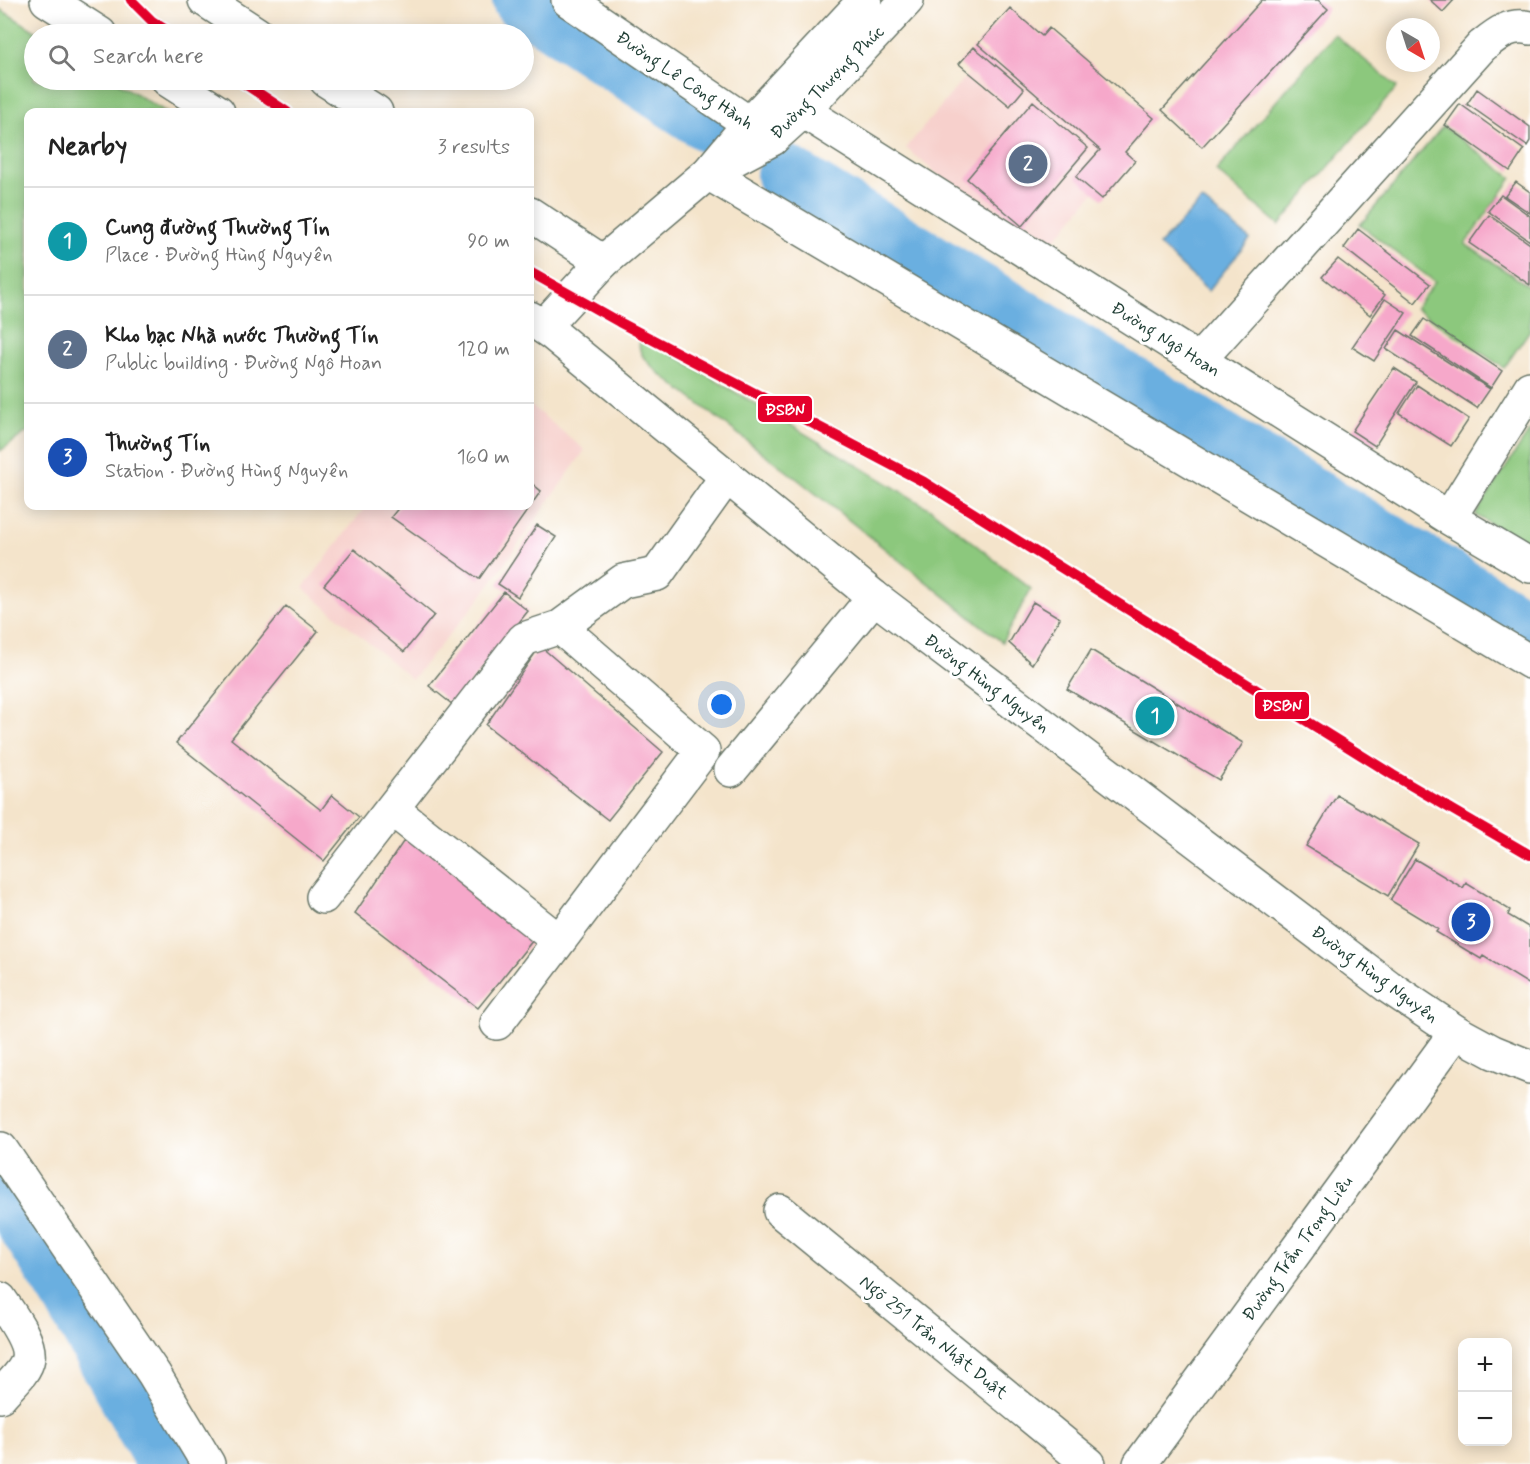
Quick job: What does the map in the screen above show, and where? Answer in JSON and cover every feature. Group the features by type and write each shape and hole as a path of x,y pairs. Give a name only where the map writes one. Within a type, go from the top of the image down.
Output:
{"main road":[{"path":"47,0 84,24"},
{"path":"205,0 242,24"},
{"name":"Đường Lê Công Hành","path":"568,0 760,132"},
{"name":"Đường Thượng Phúc","path":"760,132 865,0"},
{"name":"Đường Thượng Phúc","path":"536,323 603,262 708,173 760,132 803,111 900,3"},
{"path":"1198,360 1482,46 1504,30 1521,26 1530,28"},
{"path":"184,90 212,108"},
{"path":"342,90 370,108"},
{"name":"Đường Ngô Hoan","path":"803,111 1449,518 1530,566"},
{"path":"708,173 1530,662"},
{"path":"534,217 603,262"},
{"name":"Đường Hùng Nguyên","path":"536,323 874,597 1389,987 1456,1032 1493,1052 1530,1067"},
{"path":"1449,518 1530,388"},
{"path":"323,897 524,639 560,627 622,581 657,574 727,476"},
{"path":"731,770 874,597"},
{"path":"497,1023 703,751 560,627"},
{"path":"392,809 559,941"},
{"name":"Đường Trần Trọng Liêu","path":"1140,1464 1456,1032"},
{"path":"2,1149 154,1374 208,1464"},
{"name":"Ngõ 251 Trần Nhật Duật","path":"780,1211 1089,1464"},
{"path":"0,1299 27,1345 28,1358 20,1373 0,1396"}],"shaded area":[{"path":"992,45 1125,155 1039,259 906,148"},
{"path":"534,408 585,450 478,601 412,679 303,588 363,510 534,510"}],"green space":[{"path":"0,9 24,24 24,90 130,90 159,108 24,108 24,434 0,451"},
{"path":"1334,34 1397,87 1279,225 1216,171"},
{"path":"1443,126 1512,178 1465,244 1530,287 1530,330 1504,368 1415,308 1435,282 1360,225"},
{"path":"640,341 649,341 669,352 932,510 1031,589 1002,642 801,482 660,374 642,355"},
{"path":"1530,430 1530,547 1475,515"}],"water":[{"path":"1202,200 1250,239 1208,291 1159,245"}],"building":[{"path":"1262,0 1318,0 1328,9 1202,147 1162,110"},
{"path":"1430,0 1454,0 1443,12"},
{"path":"1010,8 1042,36 1049,28 1154,118 1125,152 1135,161 1102,199 1076,177 1100,150 978,44"},
{"path":"974,47 1024,89 1010,106 959,64"},
{"path":"1477,89 1530,127 1530,141 1527,146 1467,104"},
{"path":"1033,101 1088,148 1022,226 967,179"},
{"path":"1460,104 1524,150 1510,171 1445,125"},
{"path":"1516,182 1530,192 1530,213 1505,196"},
{"path":"1501,195 1530,216 1530,241 1488,211"},
{"path":"1489,215 1530,244 1530,285 1469,243"},
{"path":"1358,229 1430,284 1415,303 1344,248"},
{"path":"1338,259 1385,295 1370,315 1322,277"},
{"path":"1385,299 1406,313 1374,361 1352,347"},
{"path":"1424,319 1502,371 1491,388 1412,336"},
{"path":"1398,330 1490,389 1477,408 1386,349"},
{"path":"1394,368 1416,382 1375,446 1352,431"},
{"path":"1417,385 1469,419 1451,446 1399,413"},
{"path":"534,485 541,491 534,501"},
{"path":"397,510 528,510 479,579 391,517"},
{"path":"537,525 556,537 518,597 498,584"},
{"path":"354,549 434,615 404,652 324,585"},
{"path":"504,592 528,611 453,705 429,686"},
{"path":"1033,602 1060,618 1032,664 1009,643"},
{"path":"286,606 318,631 231,739 321,810 332,795 359,817 324,861 176,743"},
{"path":"540,646 663,752 608,820 486,725"},
{"path":"1091,650 1243,743 1219,780 1067,689"},
{"path":"1337,795 1419,844 1388,896 1306,846"},
{"path":"409,833 533,940 478,1008 355,913"},
{"path":"1415,859 1463,888 1466,883 1510,910 1508,915 1530,928 1530,985 1483,956 1481,959 1436,932 1438,929 1390,900"}],"waterway":[{"path":"522,0 719,129"},
{"path":"786,175 1530,631"},
{"path":"0,1182 69,1290 167,1464"}],"transit line":[{"name":"ĐSBN","path":"131,0 157,24"},
{"name":"ĐSBN","path":"254,90 281,108"},
{"name":"ĐSBN","path":"534,274 619,322 924,482 1393,775 1530,855"}],"place":[{"name":"Kho bạc Nhà nước Thường Tín","path":"1028,164"},
{"name":"Cung đường Thường Tín","path":"1155,716"},
{"name":"Thường Tín","path":"1471,922"}]}
